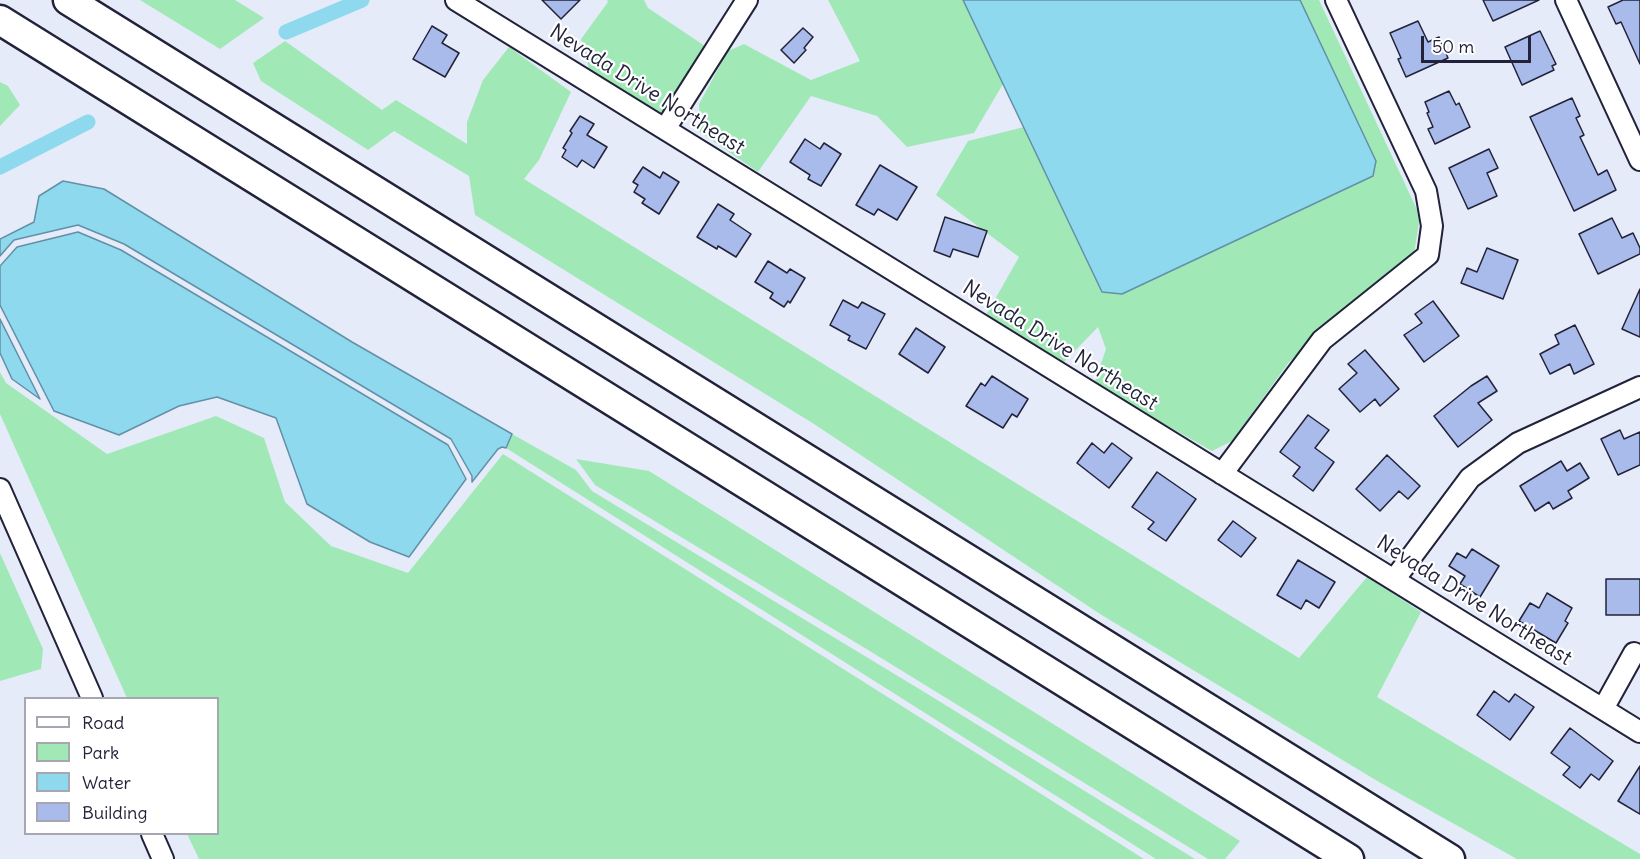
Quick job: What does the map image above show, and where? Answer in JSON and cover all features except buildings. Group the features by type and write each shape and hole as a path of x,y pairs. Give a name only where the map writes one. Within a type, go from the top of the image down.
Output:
{"highway":[{"path":"68,0 1450,859"},
{"path":"0,20 1349,859"}],"street":[{"name":"Nevada Drive Northeast","path":"456,0 1640,732"},
{"path":"665,129 747,0"},
{"path":"1222,474 1322,340 1428,255 1432,226 1426,191 1336,0"},
{"path":"1566,0 1640,160"},
{"path":"1394,580 1470,478 1518,443 1640,387"},
{"path":"0,489 91,697"},
{"path":"1603,709 1634,653"},
{"path":"152,835 163,859"}],"green space":[{"path":"140,0 235,0 264,18 220,49"},
{"path":"607,0 644,0 648,8 705,46 660,115 589,69 581,39 608,2"},
{"path":"828,0 963,0 1003,84 974,133 907,147 877,116 811,96 758,172 700,132 699,104 728,51 744,44 811,80 860,61"},
{"path":"1300,0 1319,0 1420,216 1414,254 1289,362 1232,441 1212,451 1094,384 1106,349 1098,327 1064,362 986,315 1019,257 936,195 968,141 1024,127 1102,292 1376,161"},
{"path":"285,41 382,110 396,100 467,144 467,122 483,80 509,47 571,92 539,160 524,179 1299,658 1367,577 1421,612 1377,697 1640,854 1640,859 1517,859 1379,782 1100,614 814,424 475,215 469,176 394,131 368,150 261,81 253,63"},
{"path":"0,82 8,86 20,105 0,126"},
{"path":"0,372 6,383 107,454 216,416 264,438 285,502 331,546 408,573 503,454 1144,859 199,859 187,835 219,835 219,697 127,697 0,414"},
{"path":"512,434 576,470 592,491 1195,859 1156,859 506,448"},
{"path":"576,459 649,471 1240,841 1225,859 1208,859 595,485"},
{"path":"0,553 43,649 41,669 0,681"}],"water":[{"path":"963,0 1300,0 1376,161 1373,176 1122,294 1102,292"},
{"path":"63,181 104,189 352,342 512,434 506,448 498,449 472,482 472,476 451,439 124,244 78,225 14,240 0,256 0,239 34,222 39,196"},
{"path":"78,232 121,250 448,445 466,479 409,557 370,542 307,504 276,418 217,397 179,406 119,435 54,411 0,305 0,266 17,247"},
{"path":"0,319 40,399 12,379 0,353"}],"waterway":[{"path":"286,32 362,0"},
{"path":"0,167 88,122"}]}
